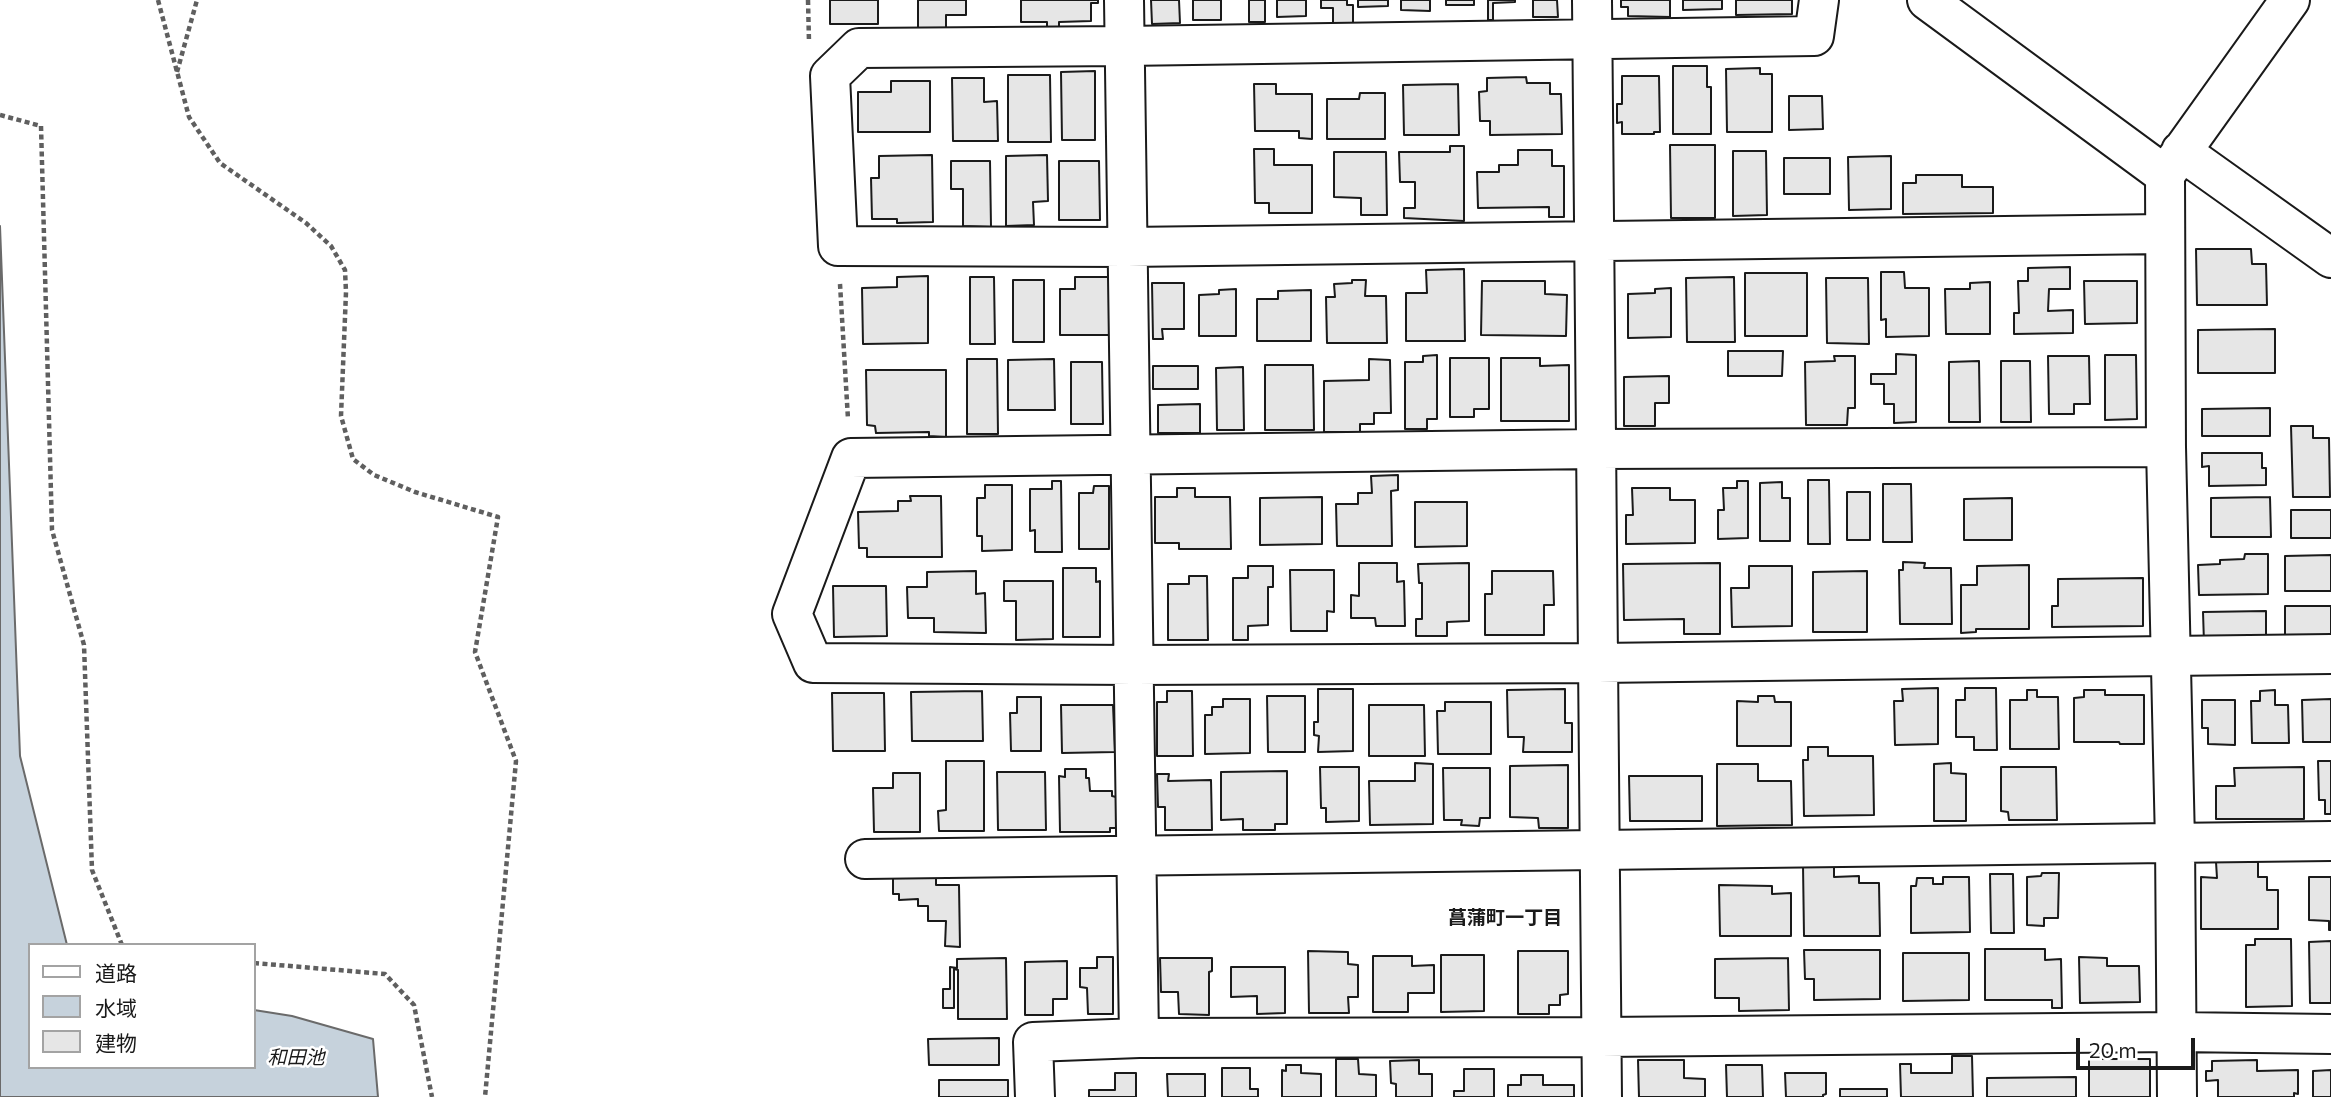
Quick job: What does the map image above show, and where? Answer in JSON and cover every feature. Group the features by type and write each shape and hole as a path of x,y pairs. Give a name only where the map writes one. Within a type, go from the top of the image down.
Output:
{"street":[{"path":"1124,0 1139,1038"},
{"path":"1592,0 1602,1097"},
{"path":"1819,0 1814,36 859,48 830,76 838,246 1127,247 2164,234"},
{"path":"1927,0 2173,163 2331,258"},
{"path":"2177,1097 2164,234 2173,163 2279,4"},
{"path":"2166,447 1596,449 851,458 792,614 813,663 1598,663 2331,654"},
{"path":"865,859 2331,841"},
{"path":"1035,1097 1033,1042 1139,1038 2177,1032 2331,1034"}],"path":[{"path":"158,0 188,117 220,163 306,223 331,246 345,270 341,416 353,459 374,475 415,492 498,517 475,652 516,761 485,1097"},
{"path":"177,73 197,0"},
{"path":"0,115 41,126 52,530 84,645 92,870 121,943"},
{"path":"838,246 851,458"},
{"path":"256,963 386,974 414,1005 432,1097"}],"water":[{"name":"和田池","path":"0,226 20,756 67,943 28,943 28,1069 256,1069 256,1010 292,1016 373,1039 378,1097 0,1097"}],"building":[{"path":"830,0 878,0 878,24 830,24"},
{"path":"918,0 966,0 966,15 946,15 946,28 918,29"},
{"path":"1021,0 1098,0 1098,3 1091,3 1091,21 1059,22 1059,29 1047,32 1047,22 1021,22"},
{"path":"1151,0 1179,0 1180,23 1152,24"},
{"path":"1193,0 1221,0 1221,20 1193,20"},
{"path":"1249,0 1265,0 1265,22 1249,22"},
{"path":"1277,0 1306,0 1306,16 1277,17"},
{"path":"1321,0 1347,0 1347,5 1353,5 1353,24 1333,24 1333,8 1321,8"},
{"path":"1358,0 1388,0 1388,6 1358,7"},
{"path":"1401,0 1430,0 1430,11 1401,10"},
{"path":"1446,0 1474,0 1474,5 1446,5"},
{"path":"1488,0 1515,2 1493,3 1493,20 1488,20"},
{"path":"1533,0 1557,0 1558,17 1533,17"},
{"path":"1621,0 1670,0 1670,17 1628,16 1628,7 1621,7"},
{"path":"1683,0 1722,0 1722,9 1683,10"},
{"path":"1736,0 1792,0 1792,14 1736,15"},
{"path":"1673,66 1707,66 1707,87 1711,87 1711,134 1673,134"},
{"path":"1760,68 1760,74 1772,74 1772,132 1727,132 1726,69"},
{"path":"1095,71 1095,140 1062,140 1061,72"},
{"path":"1008,75 1050,75 1051,142 1008,142"},
{"path":"1622,76 1659,76 1660,132 1622,134 1622,122 1617,123 1617,104 1622,104"},
{"path":"1526,77 1527,83 1550,83 1550,94 1561,94 1562,134 1490,135 1490,121 1480,121 1479,92 1487,91 1487,78"},
{"path":"952,78 984,78 984,102 997,101 998,141 953,141"},
{"path":"891,81 930,81 930,132 858,132 858,92 891,92"},
{"path":"1254,84 1276,84 1276,94 1312,94 1312,139 1299,138 1299,131 1255,131"},
{"path":"1458,84 1459,135 1404,135 1403,85"},
{"path":"1360,93 1385,93 1385,139 1327,139 1327,99 1359,99"},
{"path":"1789,96 1822,96 1823,129 1789,130"},
{"path":"1670,145 1715,145 1715,218 1671,218"},
{"path":"1450,146 1464,146 1464,221 1404,218 1404,208 1415,208 1415,182 1400,182 1399,152 1450,152"},
{"path":"1254,149 1274,149 1274,165 1312,165 1312,213 1269,213 1269,203 1255,203"},
{"path":"1518,150 1552,150 1552,166 1564,166 1564,217 1549,217 1549,207 1478,208 1477,172 1499,172 1499,165 1518,165"},
{"path":"1733,151 1766,151 1767,215 1733,216"},
{"path":"1334,152 1386,152 1387,215 1361,215 1361,198 1334,197"},
{"path":"932,155 933,222 897,223 897,219 872,219 871,178 879,178 879,156"},
{"path":"1047,155 1048,201 1033,202 1034,225 1006,226 1006,156"},
{"path":"1891,156 1891,209 1849,210 1848,157"},
{"path":"1784,158 1830,158 1830,194 1784,194"},
{"path":"951,161 990,161 991,227 963,226 963,189 951,189"},
{"path":"1059,161 1099,161 1100,220 1059,220"},
{"path":"1916,175 1962,175 1962,187 1993,187 1993,213 1903,214 1903,183 1916,183"},
{"path":"2196,249 2251,249 2252,264 2266,264 2267,305 2197,305"},
{"path":"2070,267 2070,289 2049,289 2048,311 2073,310 2073,333 2014,334 2014,313 2019,313 2018,281 2028,281 2028,268"},
{"path":"1464,269 1465,341 1406,341 1406,293 1427,293 1426,270"},
{"path":"1881,272 1904,272 1905,288 1929,288 1929,336 1886,337 1886,319 1881,320"},
{"path":"1745,273 1807,273 1807,336 1745,336"},
{"path":"928,276 928,343 863,344 862,288 897,287 897,277"},
{"path":"970,277 994,277 995,344 970,344"},
{"path":"1075,277 1109,277 1109,335 1060,335 1060,289 1075,289"},
{"path":"1734,277 1735,342 1687,342 1686,278"},
{"path":"1826,278 1868,278 1869,344 1827,343"},
{"path":"1013,280 1044,280 1044,342 1013,342"},
{"path":"1352,280 1366,280 1365,296 1386,296 1387,343 1327,343 1326,297 1335,297 1334,284 1352,283"},
{"path":"1482,281 1545,281 1545,294 1567,295 1566,336 1481,335"},
{"path":"2084,281 2137,281 2137,323 2085,324"},
{"path":"1990,282 1990,334 1946,334 1945,289 1970,289 1970,283"},
{"path":"1152,283 1184,283 1184,329 1162,329 1163,339 1153,339"},
{"path":"1671,288 1671,337 1628,338 1628,294 1655,293 1655,289"},
{"path":"1236,289 1236,336 1199,336 1199,295 1219,294 1219,290"},
{"path":"1311,290 1311,341 1257,341 1257,299 1278,299 1278,291"},
{"path":"2275,329 2275,373 2198,373 2198,330"},
{"path":"1728,351 1783,351 1782,376 1728,376"},
{"path":"1896,354 1916,355 1916,422 1894,423 1894,404 1884,404 1884,384 1871,384 1871,374 1896,374"},
{"path":"1437,355 1437,419 1427,419 1427,429 1405,429 1405,362 1423,362 1423,356"},
{"path":"2105,355 2136,355 2137,419 2105,420"},
{"path":"1834,356 1855,356 1855,408 1848,408 1847,425 1806,425 1805,362 1835,361"},
{"path":"2048,356 2089,356 2090,404 2074,404 2074,414 2049,414"},
{"path":"1450,358 1489,358 1489,409 1474,409 1474,417 1450,417"},
{"path":"1501,358 1540,358 1540,366 1569,365 1569,421 1501,421"},
{"path":"967,359 997,359 998,434 967,434"},
{"path":"1054,359 1055,410 1008,410 1008,360"},
{"path":"1369,359 1390,360 1391,413 1374,413 1374,424 1360,424 1360,432 1324,432 1324,381 1369,380"},
{"path":"1979,361 1980,422 1949,422 1949,362"},
{"path":"2001,361 2030,361 2031,422 2001,422"},
{"path":"1071,362 1102,362 1103,424 1071,424"},
{"path":"1265,365 1313,365 1314,430 1265,430"},
{"path":"1153,366 1198,366 1198,389 1153,389"},
{"path":"1243,367 1244,430 1217,430 1216,368"},
{"path":"866,370 946,370 946,437 929,436 929,432 876,433 875,426 867,425"},
{"path":"1669,376 1669,403 1655,403 1655,426 1624,426 1624,377"},
{"path":"1200,404 1200,433 1158,433 1158,405"},
{"path":"2270,408 2270,436 2202,436 2202,409"},
{"path":"2291,426 2313,426 2313,438 2329,438 2330,497 2293,497"},
{"path":"2202,453 2262,453 2262,468 2266,468 2266,485 2209,486 2209,466 2202,467"},
{"path":"1398,475 1398,490 1391,491 1392,546 1337,546 1336,504 1358,504 1358,493 1372,493 1371,476"},
{"path":"1808,480 1829,480 1830,544 1808,544"},
{"path":"1052,481 1061,481 1062,552 1035,552 1035,530 1030,531 1030,489 1052,489"},
{"path":"1737,481 1748,481 1748,538 1718,539 1718,510 1724,510 1723,488 1737,488"},
{"path":"1782,482 1782,498 1790,498 1790,541 1760,541 1760,483"},
{"path":"1883,484 1911,484 1912,542 1883,542"},
{"path":"985,485 1012,485 1012,550 982,551 982,536 977,536 977,498 985,498"},
{"path":"1094,486 1109,486 1109,549 1079,549 1079,493 1093,493"},
{"path":"1177,488 1195,488 1195,497 1230,497 1231,549 1179,549 1179,543 1155,543 1155,497 1177,497"},
{"path":"1632,488 1670,488 1670,500 1695,500 1695,543 1626,544 1626,515 1633,515"},
{"path":"1847,492 1870,492 1870,540 1847,540"},
{"path":"910,496 941,496 942,557 867,557 867,548 859,548 858,512 898,511 898,501 911,501"},
{"path":"1322,497 1322,544 1260,545 1260,498"},
{"path":"2270,497 2271,537 2211,537 2211,498"},
{"path":"2012,498 2012,540 1964,540 1964,499"},
{"path":"1415,502 1467,502 1467,546 1415,547"},
{"path":"2291,510 2331,510 2331,538 2291,538"},
{"path":"2245,554 2268,554 2268,594 2199,595 2198,565 2220,564 2220,560 2244,559"},
{"path":"2331,555 2331,591 2285,591 2285,556"},
{"path":"1903,562 1925,563 1924,568 1951,568 1952,624 1900,624 1899,570 1903,570"},
{"path":"1359,563 1397,563 1397,582 1404,581 1405,626 1376,626 1375,618 1351,618 1351,595 1359,596"},
{"path":"1469,563 1469,621 1447,622 1447,636 1416,636 1416,619 1422,619 1422,583 1419,583 1418,564"},
{"path":"1720,563 1720,634 1684,634 1684,619 1624,620 1623,564"},
{"path":"2029,565 2029,629 1976,629 1976,632 1961,633 1961,585 1977,585 1977,566"},
{"path":"1248,566 1273,566 1273,587 1268,587 1268,625 1248,626 1248,640 1233,640 1233,578 1248,578"},
{"path":"1749,566 1792,566 1792,626 1732,627 1731,588 1749,588"},
{"path":"1063,568 1096,568 1096,582 1100,581 1100,637 1063,637"},
{"path":"1290,570 1334,570 1334,612 1327,611 1327,631 1291,631"},
{"path":"976,571 976,594 985,593 986,633 934,632 934,618 908,618 907,587 927,587 927,572"},
{"path":"1492,571 1553,571 1554,605 1544,605 1544,635 1485,635 1485,594 1492,594"},
{"path":"1867,571 1867,632 1813,632 1813,572"},
{"path":"1189,576 1207,576 1208,640 1168,640 1168,584 1189,584"},
{"path":"2143,578 2143,626 2052,627 2052,606 2058,606 2058,579"},
{"path":"1004,581 1053,581 1053,639 1016,640 1016,601 1004,601"},
{"path":"833,586 886,586 887,636 834,637"},
{"path":"2285,606 2331,606 2331,636 2285,636"},
{"path":"2266,611 2266,642 2204,643 2203,612"},
{"path":"1938,688 1938,744 1895,745 1894,701 1903,701 1902,689"},
{"path":"1965,688 1996,688 1997,750 1974,750 1974,737 1956,737 1956,700 1965,700"},
{"path":"1318,689 1353,689 1353,751 1318,752 1319,736 1314,735 1314,722 1318,722"},
{"path":"1565,689 1565,723 1572,723 1572,752 1523,752 1524,737 1508,737 1507,690"},
{"path":"2027,690 2037,690 2037,697 2058,697 2059,749 2010,749 2010,700 2027,700"},
{"path":"2084,690 2105,690 2105,695 2144,695 2144,744 2074,742 2074,698 2084,697"},
{"path":"2275,690 2275,705 2288,705 2289,743 2252,743 2251,701 2260,701 2260,691"},
{"path":"982,691 983,741 912,741 911,692"},
{"path":"1167,691 1192,691 1193,756 1157,756 1157,702 1167,702"},
{"path":"832,693 884,693 885,751 833,751"},
{"path":"1267,696 1305,696 1305,752 1268,752"},
{"path":"1758,696 1774,696 1775,702 1791,702 1791,746 1737,746 1737,701 1758,702"},
{"path":"1017,697 1041,697 1041,751 1011,751 1010,713 1017,713"},
{"path":"1223,699 1250,699 1250,753 1205,754 1205,715 1212,715 1212,707 1223,707"},
{"path":"2331,699 2331,742 2303,742 2302,700"},
{"path":"2202,700 2235,700 2235,745 2208,744 2208,728 2202,728"},
{"path":"1445,702 1491,702 1491,754 1438,754 1437,711 1445,711"},
{"path":"1061,705 1113,705 1115,752 1062,753"},
{"path":"1369,705 1424,705 1425,756 1369,756"},
{"path":"1808,747 1828,747 1828,756 1873,756 1874,815 1804,816 1803,760 1808,760"},
{"path":"946,761 984,761 984,831 939,831 938,811 946,810"},
{"path":"2318,761 2331,761 2331,814 2325,814 2325,800 2319,800"},
{"path":"1415,763 1433,764 1433,824 1370,825 1369,781 1415,781"},
{"path":"1951,763 1951,773 1966,774 1966,821 1934,821 1934,764"},
{"path":"1717,764 1758,764 1758,781 1791,781 1792,825 1717,826"},
{"path":"1568,765 1568,828 1539,828 1538,818 1510,817 1510,766"},
{"path":"1320,767 1359,767 1359,821 1326,822 1326,808 1321,808"},
{"path":"2001,767 2056,767 2057,820 2009,820 2008,812 2001,811"},
{"path":"2304,767 2304,819 2216,819 2216,786 2235,786 2234,768"},
{"path":"1443,768 1490,768 1490,818 1480,818 1479,826 1461,825 1462,820 1444,820"},
{"path":"1065,769 1086,769 1090,791 1112,791 1112,796 1116,797 1117,828 1110,828 1110,832 1060,832 1059,776 1065,777"},
{"path":"1287,771 1287,824 1275,824 1275,830 1243,830 1243,819 1221,820 1221,772"},
{"path":"997,772 1045,772 1046,830 998,830"},
{"path":"893,773 920,773 920,832 874,832 873,788 893,788"},
{"path":"1157,774 1169,774 1168,781 1211,780 1212,830 1165,830 1165,807 1158,807"},
{"path":"1629,776 1702,776 1702,821 1630,821"},
{"path":"2216,862 2258,862 2258,877 2267,877 2267,890 2278,890 2278,929 2201,929 2201,877 2217,878"},
{"path":"1803,865 1834,865 1834,877 1859,876 1859,883 1879,883 1880,936 1804,936"},
{"path":"2042,873 2059,873 2058,918 2044,918 2044,926 2027,925 2027,877 2041,876"},
{"path":"1990,874 2013,874 2014,933 1991,933"},
{"path":"1943,877 1969,877 1970,932 1911,933 1911,886 1916,886 1917,878 1933,878 1933,884 1943,884"},
{"path":"2309,877 2331,877 2331,930 2329,921 2309,920"},
{"path":"893,878 936,878 936,885 959,885 960,947 945,946 946,921 928,921 928,906 918,906 918,899 899,900 899,894 893,894"},
{"path":"1719,885 1772,886 1772,894 1791,893 1791,936 1720,936"},
{"path":"2255,939 2291,939 2292,1006 2246,1007 2246,945 2255,945"},
{"path":"2331,941 2331,1003 2310,1003 2309,942"},
{"path":"1985,949 2045,949 2045,960 2061,959 2062,1008 2052,1008 2052,1000 1985,1000"},
{"path":"1804,950 1880,950 1880,999 1814,1000 1814,979 1805,979"},
{"path":"1308,951 1348,952 1348,964 1358,965 1358,997 1348,997 1349,1013 1309,1013"},
{"path":"1518,951 1568,951 1568,994 1560,995 1560,1005 1549,1005 1549,1014 1518,1014"},
{"path":"1903,953 1969,953 1969,1000 1903,1001"},
{"path":"1441,955 1484,955 1484,1011 1441,1012"},
{"path":"1373,956 1412,956 1412,966 1434,965 1434,993 1408,993 1408,1012 1373,1012"},
{"path":"1097,957 1113,957 1113,1014 1088,1014 1087,988 1080,987 1080,968 1097,968"},
{"path":"2079,957 2107,958 2107,966 2139,966 2140,1002 2080,1003"},
{"path":"1006,958 1007,1019 958,1019 958,970 954,969 954,1008 943,1008 943,989 950,989 950,967 957,968 957,959"},
{"path":"1160,958 1212,958 1212,971 1209,972 1209,1015 1179,1014 1178,992 1161,992"},
{"path":"1788,958 1789,1010 1739,1011 1739,998 1715,998 1715,959"},
{"path":"1067,961 1067,999 1053,999 1053,1015 1025,1015 1025,962"},
{"path":"1231,967 1285,967 1285,1013 1257,1014 1257,996 1231,997"},
{"path":"999,1038 999,1065 929,1065 928,1039"},
{"path":"1952,1056 1972,1056 1973,1097 1901,1097 1900,1064 1911,1064 1911,1073 1952,1073"},
{"path":"1336,1059 1358,1059 1359,1074 1376,1075 1376,1097 1336,1097"},
{"path":"2089,1059 2150,1059 2150,1097 2089,1097"},
{"path":"1419,1060 1419,1074 1432,1074 1432,1097 1396,1097 1396,1084 1391,1083 1390,1061"},
{"path":"1638,1060 1684,1060 1684,1078 1705,1079 1705,1097 1639,1097"},
{"path":"2257,1060 2257,1071 2298,1070 2298,1094 2294,1093 2294,1097 2218,1097 2218,1080 2206,1081 2206,1071 2212,1071 2212,1061"},
{"path":"1286,1065 1301,1065 1301,1073 1321,1074 1321,1097 1282,1097 1282,1070 1286,1071"},
{"path":"1726,1065 1762,1065 1763,1097 1727,1097"},
{"path":"1222,1068 1250,1068 1250,1089 1258,1089 1258,1097 1222,1097"},
{"path":"1464,1069 1494,1069 1494,1097 1454,1097 1454,1091 1464,1091"},
{"path":"2331,1070 2331,1097 2313,1097 2313,1071"},
{"path":"1115,1073 1136,1073 1136,1097 1089,1097 1089,1090 1115,1090"},
{"path":"1785,1073 1826,1073 1826,1094 1823,1097 1786,1097"},
{"path":"1167,1074 1205,1074 1205,1097 1168,1097"},
{"path":"1521,1075 1543,1075 1543,1085 1574,1085 1574,1097 1508,1097 1508,1085 1521,1085"},
{"path":"2076,1077 2076,1097 1987,1097 1987,1078"},
{"path":"939,1080 1008,1080 1008,1097 939,1097"},
{"path":"1840,1089 1887,1089 1887,1097 1840,1097"}],"district":[{"name":"菖蒲町一丁目","path":"1505,918"}]}
